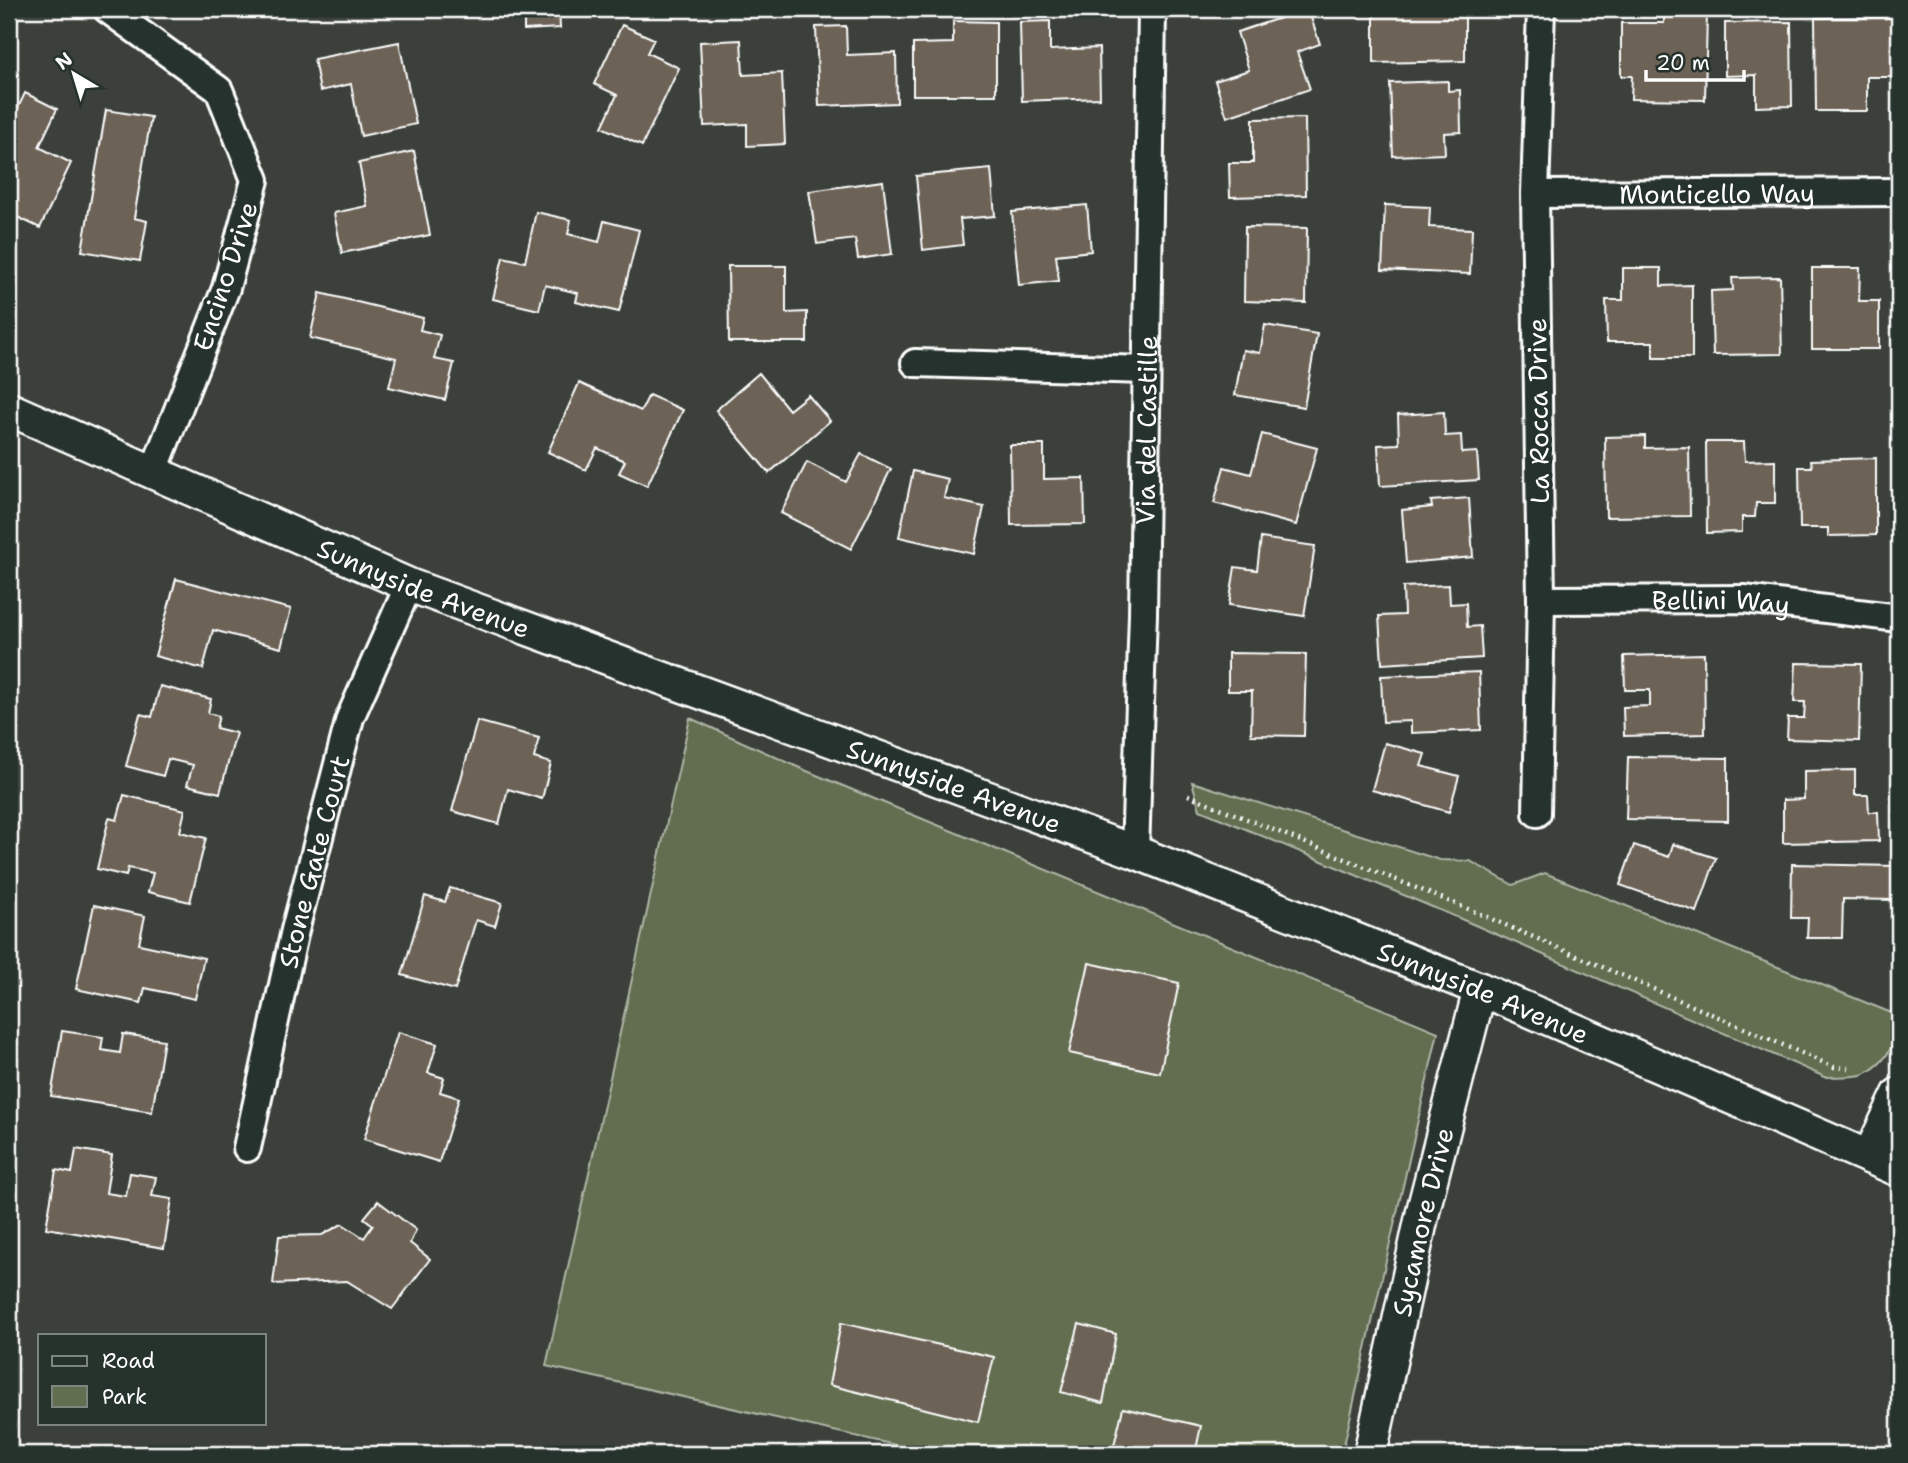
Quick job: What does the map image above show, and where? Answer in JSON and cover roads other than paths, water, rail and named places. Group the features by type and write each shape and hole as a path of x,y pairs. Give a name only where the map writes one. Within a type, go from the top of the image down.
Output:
{"street":[{"name":"Encino Drive","path":"107,9 219,90 255,180 226,288 153,472"},
{"name":"Via del Castille","path":"1135,852 1143,614 1152,9"},
{"name":"La Rocca Drive","path":"1537,813 1541,600 1535,194 1541,9"},
{"name":"Monticello Way","path":"1535,194 1899,192"},
{"path":"915,363 1146,370"},
{"name":"Sunnyside Avenue","path":"9,409 409,585 1135,852 1480,989 1899,1170"},
{"name":"Stone Gate Court","path":"247,1148 295,930 349,718 409,585"},
{"name":"Bellini Way","path":"1541,600 1744,599 1899,618"},
{"name":"Sycamore Drive","path":"1370,1454 1424,1207 1480,989"},
{"path":"1869,1157 1899,1094"}]}
